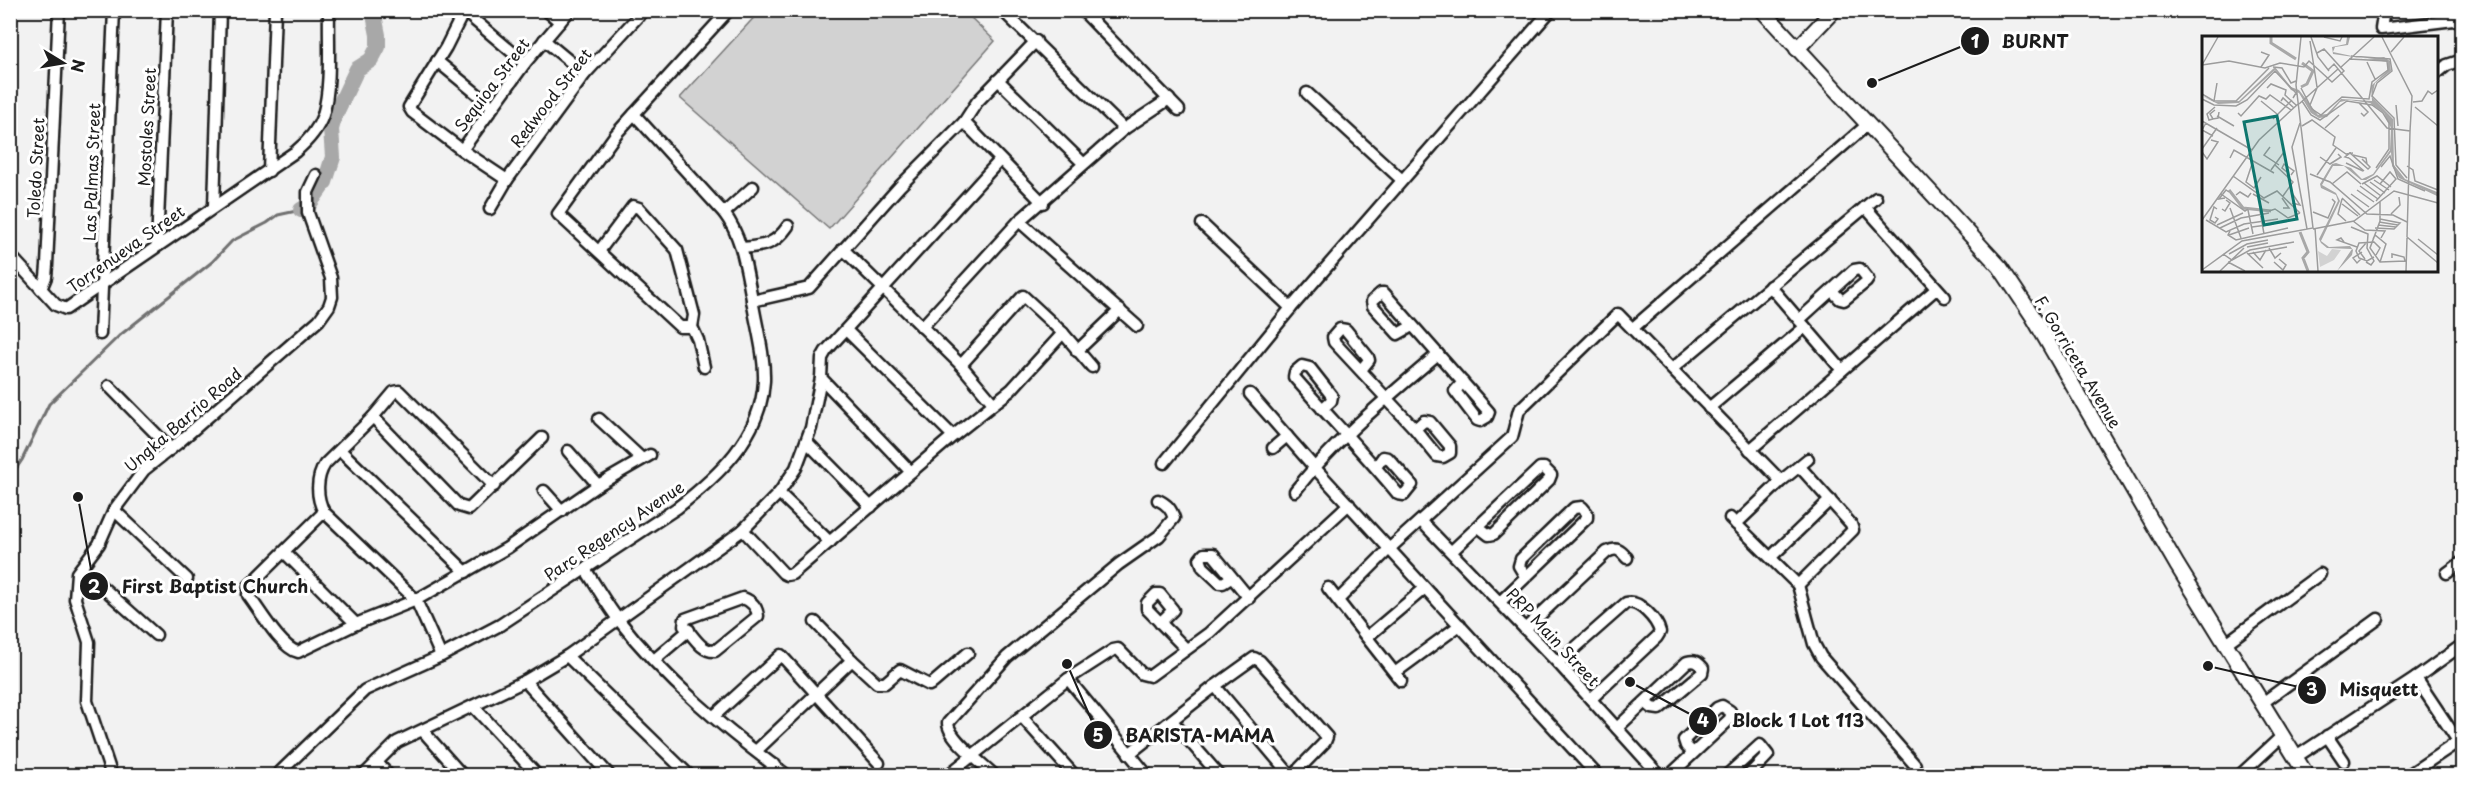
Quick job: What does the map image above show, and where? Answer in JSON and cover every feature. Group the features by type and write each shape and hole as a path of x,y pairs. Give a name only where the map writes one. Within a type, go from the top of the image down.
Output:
{"main road":[{"name":"F. Gorriceta Avenue","path":"1762,10 2000,267 2032,315 2261,704 2307,776"},
{"path":"1797,49 1834,10"}],"street":[{"name":"Toledo Street","path":"41,289 47,265 59,10"},
{"name":"Las Palmas Street","path":"100,334 114,10"},
{"name":"Mostoles Street","path":"157,245 168,10"},
{"path":"214,206 220,10"},
{"path":"268,171 275,10"},
{"name":"Torrenueva Street","path":"10,255 56,305 66,309 306,143 315,131 322,115 327,88 329,10"},
{"path":"546,10 560,22"},
{"name":"Sequioa Street","path":"462,150 525,63 570,10"},
{"name":"Redwood Street","path":"490,209 507,180 585,74 644,10"},
{"path":"692,327 680,327 646,297 600,250 558,214 616,134 729,10"},
{"path":"1082,10 1179,110"},
{"path":"1164,463 1291,308 1551,10"},
{"path":"2384,10 2382,33 2463,19"},
{"path":"1006,12 1124,129"},
{"path":"507,180 462,150 412,112 409,107 463,13 525,63"},
{"path":"544,40 585,74"},
{"path":"752,301 809,288 900,186 964,122 977,102 1036,41"},
{"path":"2437,73 2447,65 2463,60"},
{"path":"437,61 493,107"},
{"path":"998,80 1083,163"},
{"path":"1306,93 1402,180"},
{"path":"922,327 1019,221 1124,129 1169,99"},
{"name":"Parc Regency Avenue","path":"276,776 365,690 441,656 500,625 699,491 736,454 745,441 760,406 764,379 742,249 732,224 724,213 634,114"},
{"path":"964,122 1043,202"},
{"path":"1633,328 1867,125"},
{"path":"363,776 397,742 525,681 567,656 743,530 779,493 796,468 807,442 821,378 822,358 1000,160"},
{"name":"Ungka Barrio Road","path":"112,776 87,700 89,642 75,599 75,581 81,568 99,544 114,510 144,470 319,320 329,306 333,288 331,278 306,202 316,175"},
{"path":"724,213 753,187"},
{"path":"1672,369 1876,198"},
{"path":"600,250 633,206 639,208 677,250 694,315 692,327 698,340 704,367"},
{"path":"1865,207 1945,297"},
{"path":"1019,221 1137,326"},
{"path":"1202,224 1291,308"},
{"path":"742,249 772,242 779,238 788,226"},
{"path":"843,249 961,365 993,403"},
{"path":"1770,286 1842,370"},
{"path":"1750,450 1936,289"},
{"path":"1709,408 1802,323 1832,291"},
{"path":"961,365 1023,296 1063,333 1092,367"},
{"path":"1077,351 1120,310"},
{"path":"1338,600 1389,549 1422,522 1512,437 1519,410 1618,314 1781,480"},
{"path":"1412,326 1463,382"},
{"path":"846,330 952,436"},
{"path":"743,530 787,575 792,574 952,436 1011,390 1063,333"},
{"path":"1295,491 1314,467 1346,436 1438,354"},
{"path":"1361,370 1415,429"},
{"path":"821,378 911,472"},
{"path":"108,386 171,448"},
{"path":"441,656 416,600 324,512 319,498 320,474 325,464 373,417 394,392 399,391 494,486"},
{"path":"1250,394 1314,467 1598,776"},
{"path":"1322,409 1376,467"},
{"path":"373,417 459,506 469,509 542,438"},
{"path":"324,512 249,586 248,595 287,645 298,652 356,624 416,600 466,572 507,548 598,485 646,457 599,419"},
{"path":"1273,448 1287,436"},
{"path":"807,442 871,507"},
{"path":"340,450 466,572"},
{"path":"568,451 598,485"},
{"path":"1798,585 1853,530 1851,524 1830,500 1804,463 1733,521 1798,585 1814,644 1821,657 1915,765"},
{"path":"1452,551 1480,528 1540,468 1544,468 1551,475 1549,480 1494,534 1489,534 1480,528"},
{"path":"544,491 562,511"},
{"path":"779,493 830,542"},
{"path":"995,776 954,738 948,729 948,723 1006,657 1119,564 1160,536 1170,526 1174,518 1172,511 1165,503 1158,500"},
{"path":"1771,557 1830,500"},
{"path":"947,776 1068,679 1118,649 1142,674 1150,676 1209,633 1349,504"},
{"path":"1500,602 1587,518 1587,513 1582,507 1574,508 1521,559 1519,566 1525,576"},
{"path":"114,510 186,579"},
{"name":"PRP Main Street","path":"1422,522 1558,663 1660,776"},
{"path":"1525,629 1606,552 1614,548 1619,549 1627,558"},
{"path":"284,552 356,624"},
{"path":"2447,573 2463,562"},
{"path":"81,568 156,635"},
{"path":"585,569 618,619 654,660 714,716 788,776"},
{"path":"2226,644 2320,574"},
{"path":"1231,578 1249,598"},
{"path":"1328,588 1399,676 1460,625"},
{"path":"1367,637 1425,588"},
{"path":"736,599 750,600 757,610 758,616 754,621 715,651 703,648 689,630 684,626 685,619 736,599"},
{"path":"1558,663 1626,603 1632,601 1638,603 1659,627 1660,632 1657,638 1591,699"},
{"path":"2261,704 2378,619"},
{"path":"815,622 877,683 885,683 900,670 929,685 968,653"},
{"path":"1160,623 1186,649"},
{"path":"654,660 689,630"},
{"path":"2296,757 2463,645"},
{"path":"714,716 781,655 879,763"},
{"path":"567,656 690,776"},
{"path":"1129,754 1215,686 1254,658 1260,661 1324,731 1327,737 1325,742 1291,776 1215,686"},
{"path":"756,752 852,660"},
{"path":"1617,728 1687,662 1698,662 1703,668 1702,673 1659,709 1652,708 1646,703"},
{"path":"2407,776 2461,743 2416,678"},
{"path":"1068,679 1148,776"},
{"path":"525,681 610,776"},
{"path":"474,706 538,776"},
{"path":"1669,776 1692,752 1730,719 1730,711 1722,706 1718,708 1684,740 1692,752"},
{"path":"1022,717 1075,776"},
{"path":"1172,721 1220,776"},
{"path":"423,731 464,776"},
{"path":"2328,736 2344,761"},
{"path":"2239,776 2281,737"},
{"path":"1726,776 1760,745 1768,755 1748,776"},
{"path":"376,762 389,776"},
{"path":"765,776 775,765"}],"shaded area":[{"path":"760,11 964,11 995,41 829,229 680,98"}],"waterway":[{"path":"301,210 308,206 325,182 333,157 331,129 335,115 357,69 371,60 378,47 373,10"},
{"path":"10,478 22,460 49,404 119,336 212,262 232,241 278,215 301,210"}],"place":[{"name":"BURNT","path":"1872,83"},
{"name":"First Baptist Church","path":"78,497"},
{"name":"BARISTA-MAMA","path":"1067,664"},
{"name":"Misquett","path":"2208,666"},
{"name":"Block 1 Lot 113","path":"1630,682"}]}
